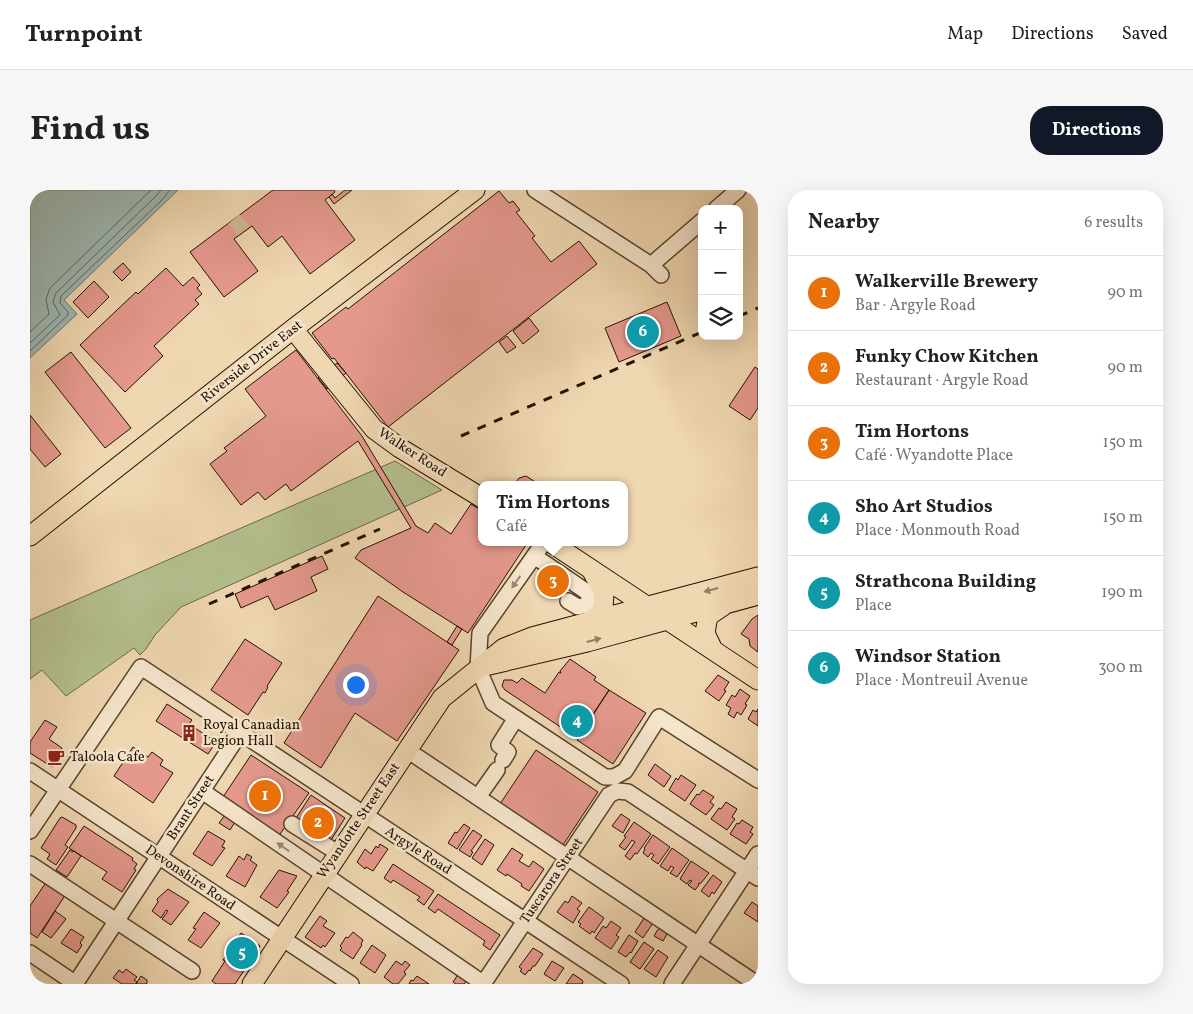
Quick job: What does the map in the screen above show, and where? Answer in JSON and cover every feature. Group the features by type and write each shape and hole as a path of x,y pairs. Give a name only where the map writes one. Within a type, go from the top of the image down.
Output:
{"main road":[{"name":"Riverside Drive East","path":"30,536 293,329 475,190"},
{"name":"Walker Road","path":"293,329 374,428 400,448 478,496"},
{"path":"556,546 758,680"},
{"path":"590,622 604,610 604,592 591,570"},
{"name":"Wyandotte Street East","path":"252,984 442,698 478,668 504,648 532,638 758,577"},
{"name":"Wyandotte Street East","path":"478,668 587,642 758,595"},
{"path":"713,650 705,633 708,616 726,604"}],"street":[{"path":"535,190 656,270 698,225"},
{"path":"721,205 738,190"},
{"path":"541,546 480,634 478,668 493,703 605,777 614,777 625,772 659,717 758,780"},
{"path":"534,556 587,592 590,598 588,605 578,607 568,601"},
{"name":"Argyle Road","path":"57,789 141,667 621,984"},
{"path":"478,797 508,752 499,745 516,718"},
{"name":"Brant Street","path":"76,984 240,733"},
{"path":"407,750 757,984"},
{"name":"Devonshire Road","path":"30,770 351,984"},
{"path":"30,831 57,789"},
{"path":"202,791 484,984"},
{"name":"Tuscarora Street","path":"484,984 609,796 617,791 628,792 752,874"},
{"path":"292,824 338,853"},
{"path":"672,984 698,945 752,874 758,854"},
{"path":"30,864 192,972"},
{"path":"30,953 76,984"}],"green space":[{"path":"395,461 442,490 181,607 155,635 140,655 134,648 66,696 42,670 30,679 30,620"}],"water":[{"path":"30,190 178,190 64,300 77,314 30,358"}],"building":[{"path":"273,190 334,190 335,192 325,200 355,240 310,274 282,236 268,247 252,226 234,239 258,271 224,297 190,252"},
{"path":"345,190 352,190 334,204 329,197 332,194 335,198"},
{"path":"499,191 509,203 513,201 520,210 516,212 535,236 532,238 551,262 579,241 597,264 388,427 312,333 346,307 348,309"},
{"path":"123,263 131,272 122,281 113,272"},
{"path":"166,268 183,286 193,277 200,285 197,288 202,294 195,300 199,304 154,346 163,356 125,392 80,345 136,292 138,294"},
{"path":"94,281 109,297 88,318 73,302"},
{"path":"667,302 681,336 619,362 605,328"},
{"path":"529,318 539,331 523,344 513,331"},
{"path":"507,336 516,347 507,353 499,342"},
{"path":"296,350 362,436 416,526 428,533 435,523 451,534 471,504 478,508 478,546 525,546 468,633 403,592 355,558 361,550 411,528 358,441 291,491 286,484 265,500 258,492 241,505 210,464 227,451 224,448 266,416 245,389"},
{"path":"71,352 131,428 105,448 45,372"},
{"path":"337,363 346,373 327,389 318,378"},
{"path":"755,367 758,369 758,408 750,420 729,406"},
{"path":"30,415 61,454 45,467 30,449"},
{"path":"526,476 534,481 517,481 519,478"},
{"path":"322,556 328,569 311,577 317,591 275,610 268,596 241,608 235,594"},
{"path":"550,568 564,582 556,595 538,586"},
{"path":"378,596 459,650 397,741 355,713 321,768 284,743"},
{"path":"758,615 758,652 750,646 749,639 741,634 752,619"},
{"path":"457,626 462,629 452,645 447,642"},
{"path":"245,639 282,663 267,686 265,693 263,692 248,715 211,690"},
{"path":"570,659 596,677 594,680 609,690 593,714 577,704 562,728 505,690 502,686 504,680 512,680 517,683 522,678 545,693"},
{"path":"718,675 729,682 724,690 726,691 719,701 705,691"},
{"path":"740,689 750,696 741,715 737,712 734,718 728,714 731,708 726,705 732,695 735,697"},
{"path":"609,690 646,713 613,764 577,740"},
{"name":"Royal Canadian Legion Hall","path":"167,704 192,720 189,724 216,742 208,754 156,721"},
{"path":"577,704 593,714 578,738 562,728"},
{"path":"758,709 758,726 748,719 753,710 756,712"},
{"path":"45,720 57,727 49,739 62,748 52,767 30,753 30,742"},
{"path":"133,747 148,757 152,752 163,760 160,765 173,773 153,803 114,776"},
{"path":"536,750 598,792 561,848 498,807"},
{"path":"251,755 309,793 278,837 221,800"},
{"path":"655,764 671,776 664,787 648,775"},
{"path":"681,775 696,785 685,801 669,790 676,778 678,780"},
{"path":"703,790 714,797 710,802 714,805 706,815 690,804 697,794 699,795"},
{"path":"311,795 345,818 331,840 296,818"},
{"path":"726,802 737,809 732,817 735,819 727,830 711,819"},
{"path":"621,814 630,820 623,833 612,826"},
{"path":"225,815 235,822 230,830 219,823"},
{"path":"62,817 76,825 76,828 65,845 68,847 56,865 47,859 50,854 41,848"},
{"path":"742,820 753,827 750,832 753,834 746,844 730,834 737,823 739,824"},
{"path":"634,822 651,834 637,854 635,853 630,860 625,856 635,842 632,840 625,850 619,846"},
{"path":"464,824 470,828 457,849 448,843 455,832 457,833"},
{"path":"84,826 133,858 132,860 137,864 134,869 136,870 122,892 102,879 107,872 69,848"},
{"path":"473,830 482,836 471,851 473,852 470,857 459,850"},
{"path":"208,831 225,841 222,847 225,848 212,866 193,854"},
{"path":"653,835 670,847 658,864 651,859 654,855 651,853 648,857 643,853 644,848"},
{"path":"485,839 494,845 482,865 472,858"},
{"path":"380,844 388,849 373,871 366,867 365,869 357,862 365,849 371,854 376,846 378,848"},
{"path":"512,848 523,855 519,861 529,867 533,861 544,869 529,891 507,874 506,876 497,870"},
{"path":"672,848 689,860 677,877 670,873 674,868 671,866 668,871 660,866"},
{"path":"70,850 81,856 67,877 56,870"},
{"path":"247,854 252,857 250,860 257,865 245,887 226,876 239,856 244,860"},
{"path":"691,861 709,873 695,890 688,885 692,881 690,880 687,884 680,879"},
{"path":"393,864 434,891 424,905 417,900 420,897 393,880 391,883 384,878"},
{"path":"279,870 297,876 287,891 289,892 277,908 260,897"},
{"path":"713,875 722,882 714,894 712,892 709,897 701,891"},
{"path":"49,878 68,891 37,938 30,933 30,906"},
{"path":"168,889 189,902 171,925 162,919 168,911 166,910 161,918 152,911 158,902 157,899"},
{"path":"438,894 500,935 490,950 483,945 485,941 438,909 435,913 428,908"},
{"path":"572,896 582,903 577,909 580,911 573,923 557,912 565,901 568,903"},
{"path":"752,902 758,906 758,922 744,913"},
{"path":"589,907 604,918 594,933 592,931 590,934 579,926 581,924 578,922"},
{"path":"55,911 66,919 51,938 42,932"},
{"path":"204,912 220,923 201,948 188,940 196,929 193,928"},
{"path":"320,916 327,921 323,926 335,933 325,947 323,945 321,948 305,937"},
{"path":"644,918 653,923 643,938 635,932"},
{"path":"611,921 621,928 616,935 619,937 611,949 595,938 603,926 606,928"},
{"path":"660,926 668,932 663,941 654,936"},
{"path":"71,929 84,937 77,953 61,943"},
{"path":"353,932 363,940 353,959 340,950 342,948 340,946 346,937 348,938"},
{"path":"241,933 260,946 235,984 216,984 212,981"},
{"path":"629,935 638,941 631,953 626,957 618,952"},
{"path":"644,942 654,949 640,969 630,962"},
{"path":"372,945 386,955 375,973 360,963"},
{"path":"533,948 543,954 535,966 525,975 520,971 522,969 519,967"},
{"path":"658,950 668,957 656,977 644,969"},
{"path":"396,961 402,965 405,961 410,965 398,984 393,984 384,977"},
{"path":"552,961 564,968 555,981 544,974"},
{"path":"126,969 137,977 134,980 137,982 136,984 122,984 113,978 119,970 123,973"},
{"path":"459,973 468,979 464,984 453,982"},
{"path":"573,974 582,980 582,984 566,984"},
{"path":"141,976 147,980 147,983 136,984"},
{"path":"417,976 429,984 409,984"}],"tunnel":[{"path":"234,219 244,231"}],"railway":[{"path":"743,314 758,308"},
{"path":"461,436 698,334"},
{"path":"209,604 380,529"}],"place":[{"name":"Windsor Station","path":"643,332"},
{"name":"Tim Hortons","path":"553,581"},
{"name":"Sho Art Studios","path":"577,721"},
{"name":"Royal Canadian Legion Hall","path":"189,733"},
{"name":"Taloola Cafe","path":"56,757"},
{"name":"Walkerville Brewery","path":"265,796"},
{"name":"Funky Chow Kitchen","path":"318,823"},
{"name":"Strathcona Building","path":"242,953"}]}
